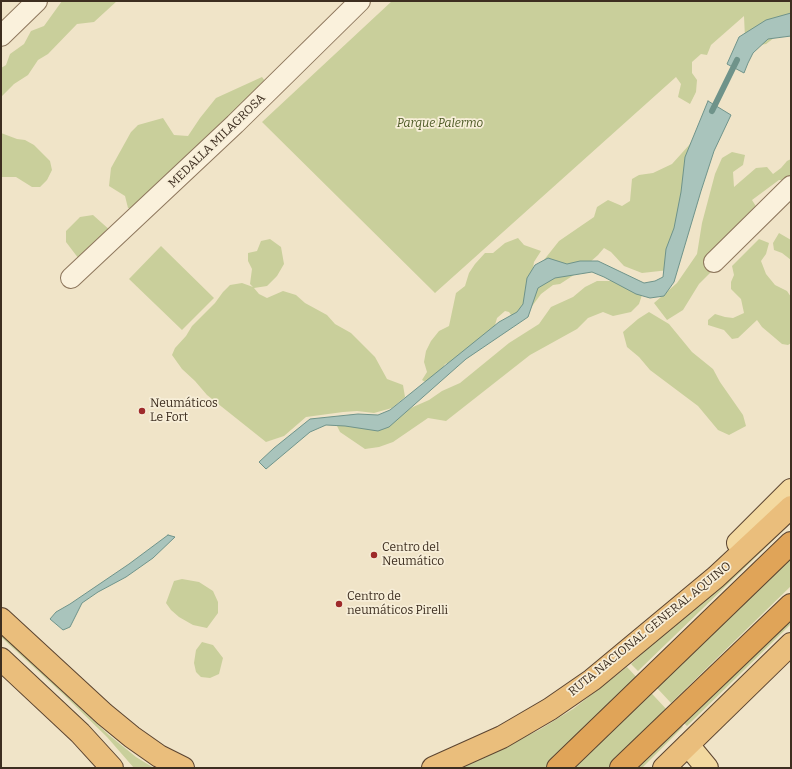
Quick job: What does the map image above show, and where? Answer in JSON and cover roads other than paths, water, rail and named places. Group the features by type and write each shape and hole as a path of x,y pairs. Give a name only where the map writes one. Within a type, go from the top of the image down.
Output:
{"highway":[{"name":"RUTA NACIONAL GENERAL AQUINO","path":"433,768 502,737 550,709 592,680 716,577 791,507"},
{"path":"558,768 791,543"},
{"path":"621,768 791,605"},
{"path":"1,620 104,714 132,737 159,756 183,768"},
{"path":"664,768 791,644"},
{"path":"1,659 80,733 112,768"}],"main road":[{"path":"634,644 791,490"},
{"path":"688,745 707,768"}],"street":[{"path":"1,36 37,1"},
{"name":"MEDALLA MILAGROSA","path":"71,278 236,124 360,1"},
{"path":"714,262 791,186"}],"water":[{"path":"791,13 791,36 768,39 753,53 744,73 727,64 739,37 766,20"},
{"path":"708,101 731,115 714,151 674,282 664,296 650,298 636,294 592,272 555,278 538,288 528,317 466,359 389,427 378,431 326,425 310,432 266,469 259,462 310,419 358,414 378,415 390,410 499,322 517,312 523,304 527,278 535,265 548,258 567,264 580,261 598,261 644,283 655,281 663,277 666,249 674,228 681,192 685,157"},
{"path":"168,535 175,537 153,558 126,577 98,592 82,603 70,627 63,630 50,619 56,612 129,564"}],"waterway":[{"path":"712,111 737,60"}],"place":[{"name":"Neumáticos Le Fort","path":"142,411"},
{"name":"Centro del Neumático","path":"374,555"},
{"name":"Centro de neumáticos Pirelli","path":"339,604"}],"park label":[{"name":"Parque Palermo","path":"440,124"}]}
